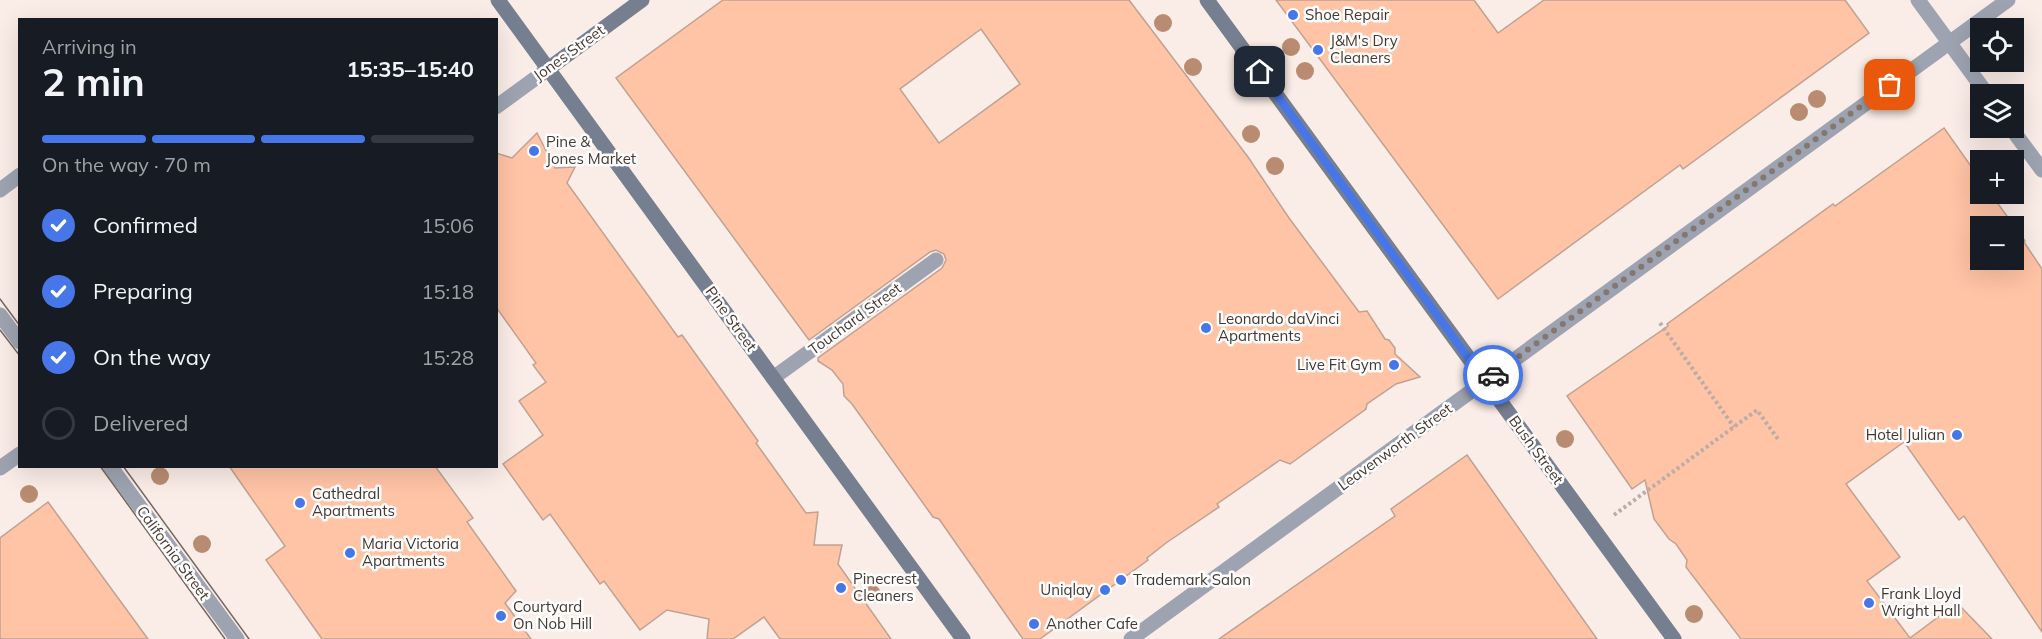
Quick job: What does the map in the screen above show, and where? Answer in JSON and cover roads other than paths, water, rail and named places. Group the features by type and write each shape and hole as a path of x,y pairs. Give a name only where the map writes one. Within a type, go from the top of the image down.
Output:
{"main road":[{"name":"Pine Street","path":"498,0 963,639"},
{"name":"Jones Street","path":"548,69 642,0"},
{"name":"Bush Street","path":"1207,0 1674,639"}],"street":[{"path":"1918,0 1980,84"},
{"name":"Leavenworth Street","path":"1131,639 2008,0"},
{"name":"Jones Street","path":"498,106 548,69"},
{"path":"2018,138 2042,170"},
{"path":"0,190 18,177"},
{"name":"Touchard Street","path":"773,378 936,260"},
{"path":"0,315 18,339"},
{"path":"0,468 18,455"},
{"name":"California Street","path":"111,468 237,639"}],"tram line":[{"path":"0,299 18,323"},
{"path":"0,330 18,353"},
{"path":"101,468 225,639"},
{"path":"124,468 249,639"}],"place":[{"name":"Shoe Repair","path":"1293,15"},
{"name":"J&M's Dry Cleaners","path":"1318,50"},
{"name":"Pine & Jones Market","path":"534,151"},
{"name":"Leonardo daVinci Apartments","path":"1206,328"},
{"name":"Live Fit Gym","path":"1394,365"},
{"name":"Hotel Julian","path":"1957,435"},
{"name":"Cathedral Apartments","path":"300,503"},
{"name":"Maria Victoria Apartments","path":"350,553"},
{"name":"Trademark Salon","path":"1121,580"},
{"name":"Pinecrest Cleaners","path":"841,588"},
{"name":"Uniqlay","path":"1105,590"},
{"name":"Frank Lloyd Wright Hall","path":"1869,603"},
{"name":"Courtyard On Nob Hill","path":"501,616"},
{"name":"Another Cafe","path":"1034,624"}]}
